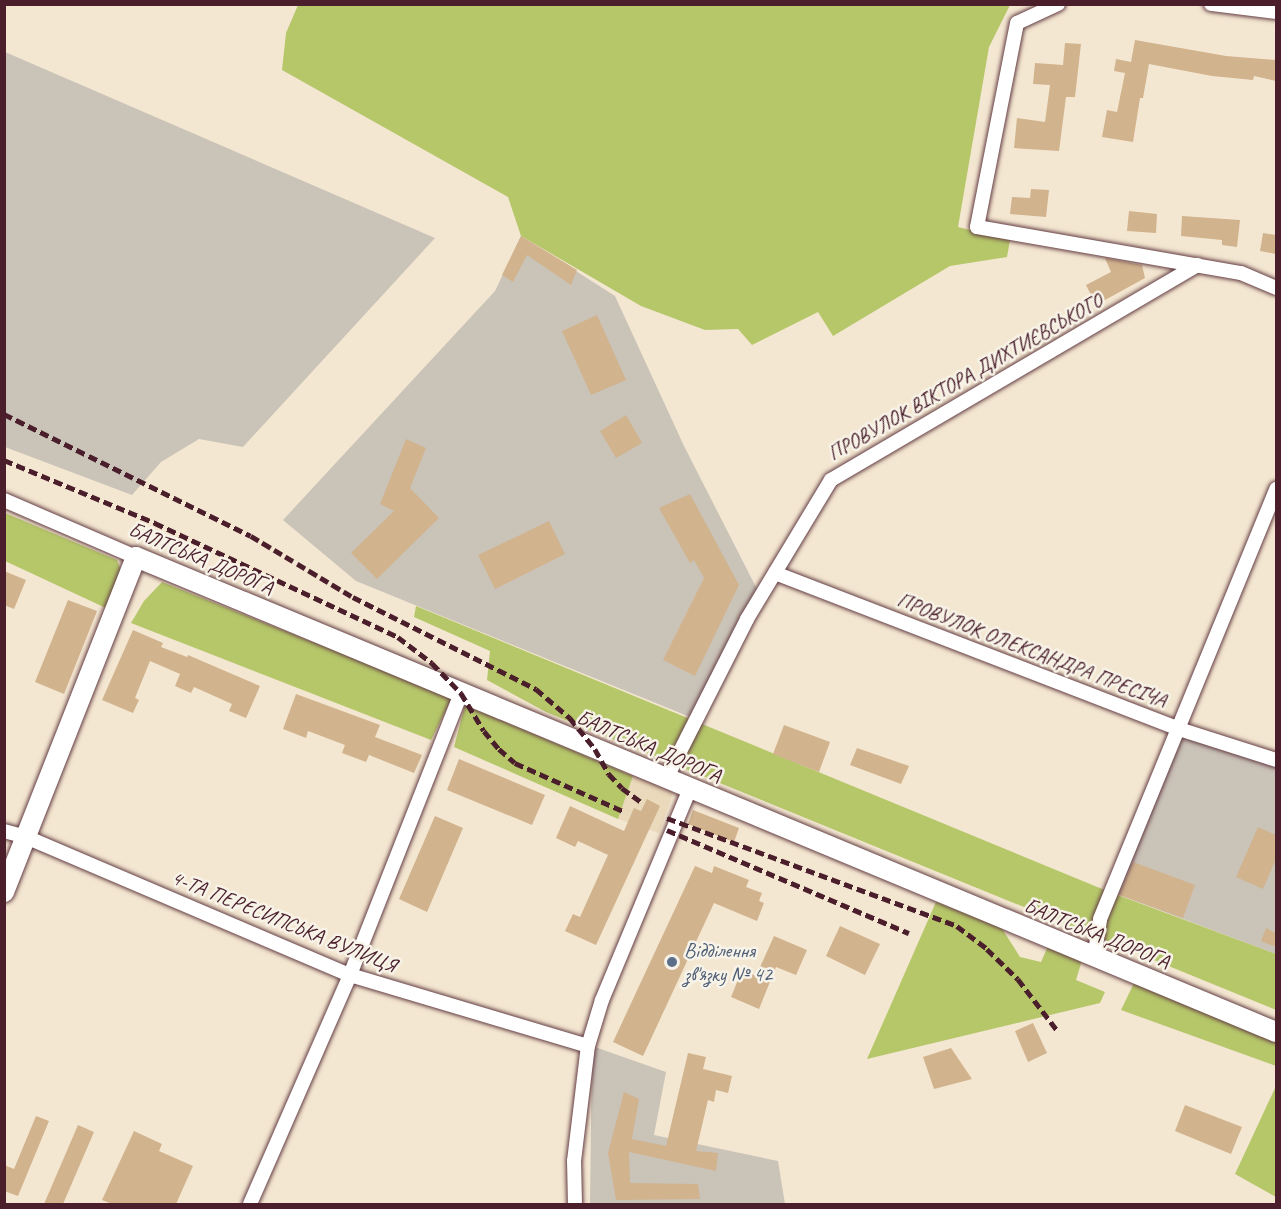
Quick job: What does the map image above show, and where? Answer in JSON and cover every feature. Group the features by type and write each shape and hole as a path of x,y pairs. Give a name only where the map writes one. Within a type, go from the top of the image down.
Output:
{"main road":[{"name":"БАЛТСЬКА ДОРОГА","path":"136,557 1276,1032"},
{"path":"4,892 136,557"}],"street":[{"path":"1058,4 1017,23 976,224 981,229 1241,273 1276,288"},
{"path":"1211,4 1276,12"},
{"name":"ПРОВУЛОК ВІКТОРА ДИХТИЄВСЬКОГО","path":"666,779 747,619 831,480 1198,265"},
{"path":"1094,958 1100,919 1276,489"},
{"name":"БАЛТСЬКА ДОРОГА","path":"4,500 136,557"},
{"name":"ПРОВУЛОК ОЛЕКСАНДРА ПРЕСІЧА","path":"775,573 1179,729 1276,760"},
{"path":"250,1204 350,975 461,693"},
{"path":"575,1204 573,1161 588,1046 602,1000 690,789"},
{"name":"4-ТА ПЕРЕСИПСЬКА ВУЛИЦЯ","path":"4,831 26,837 350,975 588,1046"}],"shaded area":[{"path":"4,52 435,238 243,447 199,439 161,462 132,495 5,447"},
{"path":"521,236 615,296 684,446 759,593 695,719 356,581 283,520 495,291"},
{"path":"1182,732 1276,763 1276,954 1114,893"},
{"path":"633,776 674,790 659,833 618,819"},
{"path":"592,1046 666,1072 654,1135 778,1161 785,1204 590,1204"}],"green space":[{"path":"298,5 1010,5 989,47 958,227 1010,240 1007,257 950,266 833,336 818,312 752,345 738,329 705,330 641,306 521,236 508,197 282,70 286,33"},
{"path":"5,513 117,560 122,573 108,609 5,561"},
{"path":"162,582 452,698 431,740 131,623 144,601"},
{"path":"416,606 1107,891 1276,954 1276,1010 546,712 487,680 490,651 414,617"},
{"path":"465,705 633,776 618,819 454,747"},
{"path":"936,902 1001,927 1020,957 1041,962 1049,944 1083,957 1076,980 1105,992 1100,1003 867,1059"},
{"path":"1135,981 1276,1040 1276,1066 1121,1010"},
{"path":"1276,1086 1276,1197 1235,1174"}],"building":[{"path":"1135,40 1226,56 1276,60 1276,81 1254,76 1253,80 1212,76 1149,64 1143,98 1140,98 1133,142 1102,137 1107,110 1117,112 1125,73 1114,71 1116,59 1131,62"},
{"path":"1065,43 1081,44 1075,97 1066,97 1059,151 1014,148 1017,118 1045,122 1050,85 1033,84 1035,63 1063,65"},
{"path":"1031,189 1049,190 1046,217 1010,214 1012,197 1030,198"},
{"path":"1129,211 1157,214 1156,233 1127,231"},
{"path":"1182,216 1240,220 1237,247 1222,245 1222,240 1181,236"},
{"path":"1263,233 1276,235 1276,254 1260,251"},
{"path":"521,236 577,270 571,285 527,255 513,282 502,275"},
{"path":"1105,258 1142,265 1145,278 1096,305 1086,285 1111,272"},
{"path":"597,315 626,380 591,395 562,331"},
{"path":"626,415 642,443 616,458 600,431"},
{"path":"406,439 426,448 410,488 439,518 377,579 351,553 394,511 380,504"},
{"path":"690,494 739,585 695,676 663,660 704,578 694,560 690,563 659,508"},
{"path":"549,521 565,554 495,589 478,555"},
{"path":"4,571 26,580 14,609 4,605"},
{"path":"68,600 97,611 64,694 35,682"},
{"path":"133,630 163,643 161,647 187,657 188,655 260,686 246,718 229,711 232,704 194,687 191,693 175,686 180,674 150,661 135,698 139,700 133,713 102,700"},
{"path":"296,694 380,725 375,737 422,755 414,773 369,755 366,762 342,753 345,745 308,731 306,738 283,729"},
{"path":"784,725 830,742 819,772 773,754"},
{"path":"857,748 909,766 901,784 850,765"},
{"path":"459,759 545,795 532,825 447,790"},
{"path":"647,799 660,806 596,945 565,931 573,914 580,917 608,855 578,841 575,847 556,838 570,806 624,831 634,808 641,811"},
{"path":"693,810 739,828 734,842 688,824"},
{"path":"435,816 463,828 427,912 399,899"},
{"path":"1258,827 1276,835 1276,859 1263,889 1236,877"},
{"path":"1133,862 1195,885 1183,918 1119,895"},
{"path":"695,866 712,873 714,866 749,880 746,887 762,893 759,901 764,903 757,921 714,903 643,1056 613,1042"},
{"path":"840,926 880,944 865,975 826,956"},
{"path":"1266,928 1276,933 1276,947 1261,941"},
{"path":"774,936 807,950 796,975 776,967 759,1009 731,997 742,970 756,976"},
{"path":"1033,1023 1047,1053 1028,1062 1015,1031"},
{"path":"951,1048 972,1079 934,1089 923,1057"},
{"path":"688,1053 706,1057 703,1069 732,1076 728,1093 716,1090 714,1102 708,1100 696,1151 718,1153 716,1171 629,1152 630,1183 698,1184 700,1199 616,1200 608,1153 624,1092 639,1099 632,1139 666,1146"},
{"path":"1185,1105 1242,1127 1231,1154 1175,1131"},
{"path":"36,1116 49,1121 18,1196 4,1191 4,1165 14,1169"},
{"path":"78,1125 94,1132 63,1204 44,1204"},
{"path":"134,1131 162,1144 159,1151 193,1166 176,1204 112,1204 102,1200"}],"railway":[{"path":"4,414 251,536 353,597 536,689 570,718 595,749 609,774 622,788 643,803"},
{"path":"4,460 155,523 398,637 432,663 461,693 484,731 515,763 625,812"},
{"path":"667,818 957,926 987,949 1018,979 1057,1030"},
{"path":"667,830 909,933"}],"place":[{"name":"Відділення зв'язку № 42","path":"672,962"}]}
